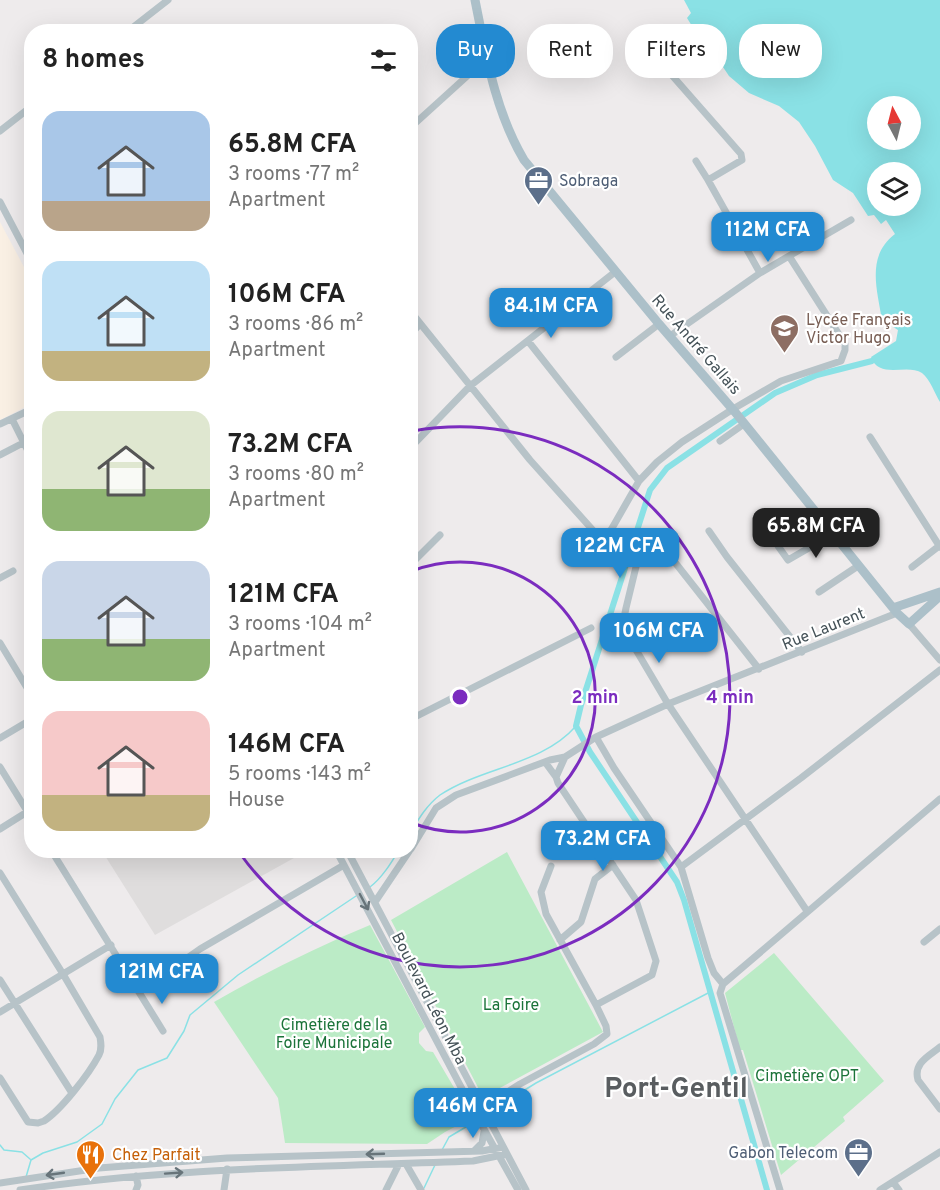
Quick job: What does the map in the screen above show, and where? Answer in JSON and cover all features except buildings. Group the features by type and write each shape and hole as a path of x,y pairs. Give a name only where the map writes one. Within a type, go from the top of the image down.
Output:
{"main road":[{"name":"Rue André Gallais","path":"475,0 480,24"},
{"name":"Rue André Gallais","path":"491,78 497,100 524,160 615,272 734,410 858,566 909,624"},
{"path":"895,610 940,594"},
{"path":"909,624 940,594"}],"street":[{"path":"136,24 168,0"},
{"path":"418,121 464,78"},
{"path":"675,78 741,154 742,160 708,180"},
{"path":"0,131 24,112"},
{"path":"696,161 760,273"},
{"path":"0,201 24,248"},
{"path":"670,336 760,273 850,220"},
{"path":"418,321 531,460 599,537 611,530 639,481 657,462 682,442 781,381 841,361 845,344 789,256"},
{"path":"418,440 470,386 615,272"},
{"path":"616,357 659,324"},
{"path":"528,341 639,481"},
{"path":"0,424 24,413"},
{"path":"0,453 23,443 12,419"},
{"path":"720,441 743,423"},
{"path":"870,437 940,547 912,567"},
{"path":"709,531 802,652"},
{"path":"778,546 788,560 833,534"},
{"path":"418,557 440,535"},
{"path":"759,669 655,537 643,538 624,618 629,638 668,704 807,911"},
{"path":"819,592 858,566"},
{"path":"0,578 13,571"},
{"name":"Rue Laurent","path":"418,838 436,808 456,795 545,762 565,757 594,739 668,704 802,652 895,610"},
{"path":"909,624 940,660"},
{"path":"418,714 591,628"},
{"path":"0,643 24,683"},
{"path":"681,867 747,820 940,670"},
{"path":"0,738 24,724"},
{"path":"594,739 681,867 711,966 723,984"},
{"path":"556,777 565,757"},
{"path":"545,762 636,900 656,966 652,975 596,1005"},
{"path":"0,767 24,807"},
{"path":"780,1190 720,993 723,984 940,799"},
{"path":"0,829 24,817"},
{"path":"56,858 163,1031"},
{"name":"Boulevard Léon Mba","path":"340,858 495,1150"},
{"name":"Boulevard Léon Mba","path":"351,858 484,1109 503,1152 526,1190"},
{"name":"Rue Laurent","path":"375,902 405,858"},
{"path":"140,991 200,949 344,865"},
{"path":"560,940 581,922 595,879 613,865"},
{"path":"484,1109 520,1084 604,1037 608,1030 546,914 542,886 551,866"},
{"path":"0,873 100,1036 102,1045 100,1054 72,1094 44,1121 38,1123 28,1122 0,1078"},
{"path":"924,942 940,928"},
{"path":"0,1012 111,945"},
{"path":"0,980 72,1094"},
{"path":"940,1047 920,1063 916,1068 916,1074 940,1109"},
{"path":"474,1151 482,1143 482,1127"},
{"path":"0,1184 30,1177 109,1167 227,1158 495,1150 503,1152"},
{"path":"472,1161 503,1152"},
{"name":"Boulevard Léon Mba","path":"503,1152 507,1169 518,1190"},
{"path":"880,1190 940,1152"},
{"path":"20,1190 100,1178 227,1169 472,1161 495,1163 507,1169"},
{"path":"403,1164 420,1188"},
{"path":"386,1190 403,1164"},
{"path":"224,1190 227,1169"},
{"path":"136,1176 138,1185 136,1190"},
{"path":"894,1182 900,1190"}],"shaded area":[{"path":"0,222 24,267 24,408 0,420"},
{"path":"106,858 294,858 155,935"}],"green space":[{"name":"La Foire","path":"507,852 603,1032 483,1097 391,920"},
{"name":"Cimetière de la Foire Municipale","path":"370,925 425,1027 419,1033 419,1043 426,1051 433,1052 472,1118 427,1144 285,1143 278,1098 214,1002 291,961"},
{"name":"Cimetière OPT","path":"774,953 884,1081 843,1117 845,1121 781,1175 743,1050 740,1050 725,993"}],"water":[{"path":"684,0 940,0 940,402 922,373 916,370 880,368 871,357 896,341 898,330 882,320 876,285 880,252 895,234 886,220 881,224 875,216 921,216 921,162 867,162 867,214 853,193 833,180 799,122 779,106 749,93 729,76 727,73 727,24 691,24 687,18 691,13"}],"waterway":[{"path":"767,1190 677,882 590,752 576,726 650,490 667,468 775,393 817,375 872,361"},
{"path":"418,820 427,807 440,795 474,778 529,758 562,739 576,726"},
{"path":"370,887 394,858"},
{"path":"26,1177 31,1160 43,1153 77,1142 102,1124 115,1099 138,1070 167,1058 184,1031 190,1015 238,975 356,896"},
{"path":"488,1113 536,1083 710,992"},
{"path":"442,1150 449,1137 476,1121"},
{"path":"0,1145 4,1150 22,1152 30,1159"},
{"path":"424,1188 435,1165"}],"place":[{"name":"Sobraga","path":"538,206"},
{"name":"Lycée Français Victor Hugo","path":"785,354"},
{"name":"Gabon Telecom","path":"859,1178"},
{"name":"Chez Parfait","path":"91,1180"}],"district":[{"name":"Port-Gentil","path":"676,1087"}]}
